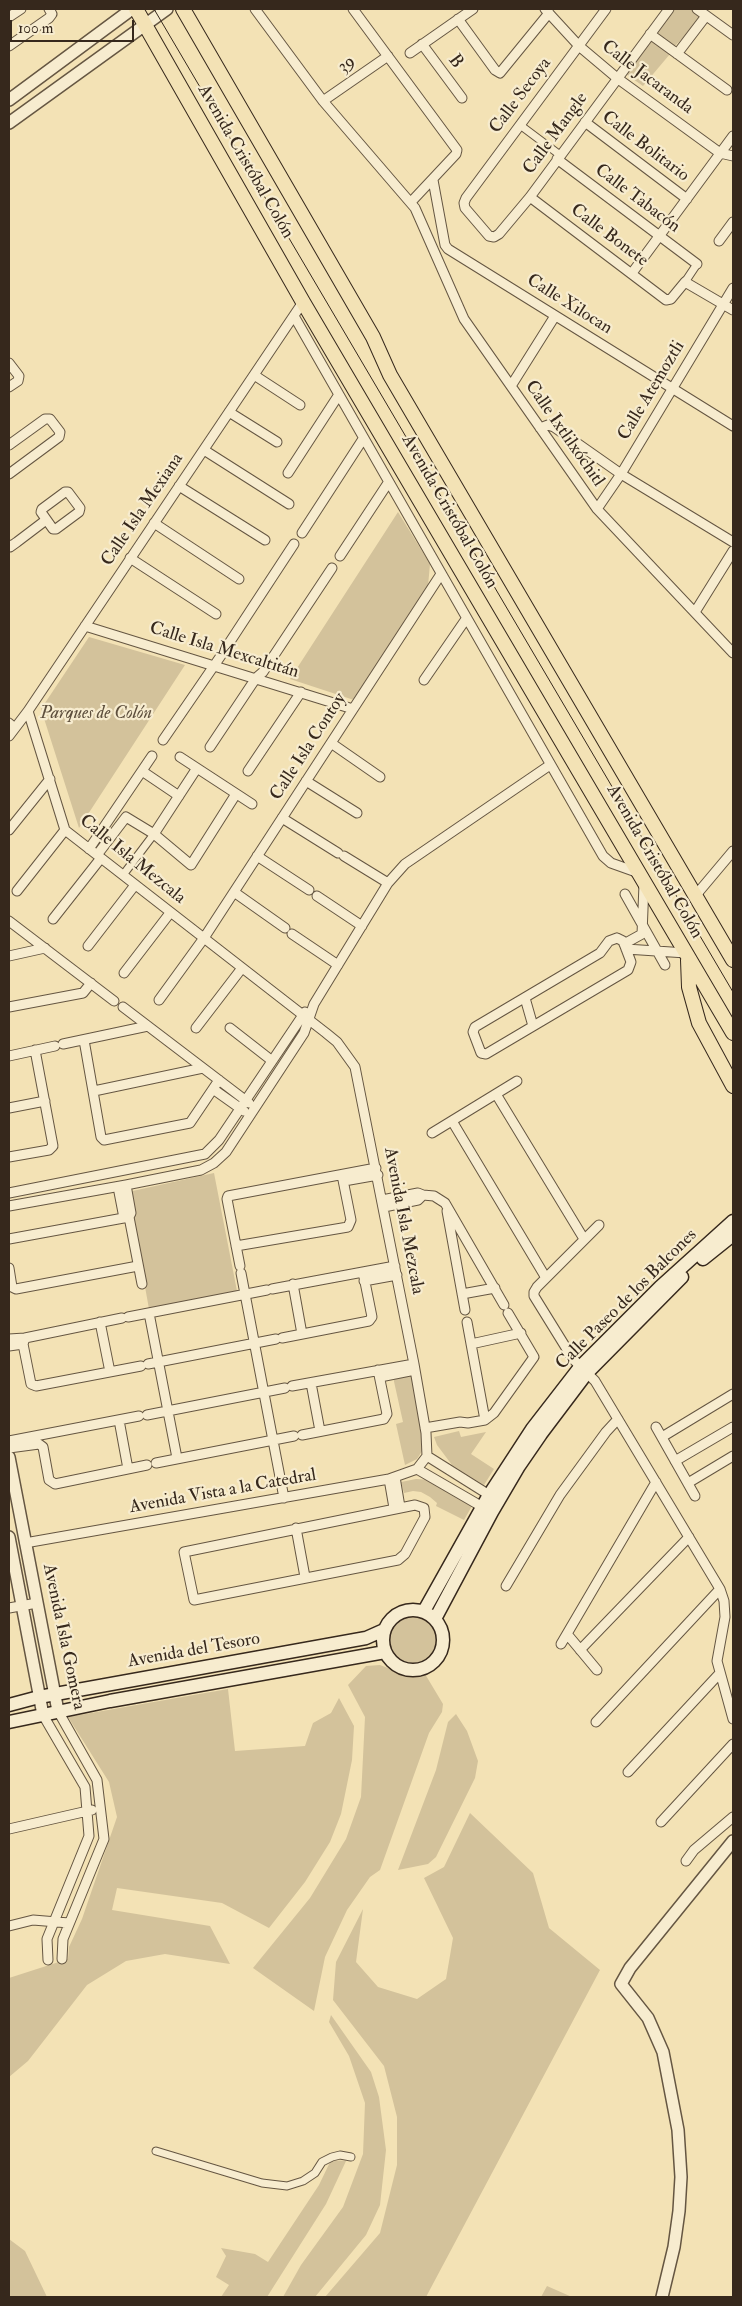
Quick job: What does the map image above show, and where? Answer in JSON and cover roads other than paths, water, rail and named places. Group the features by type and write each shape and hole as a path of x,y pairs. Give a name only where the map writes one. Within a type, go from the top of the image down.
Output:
{"main road":[{"name":"Avenida Cristóbal Colón","path":"136,9 303,302 733,1033"},
{"name":"Avenida Cristóbal Colón","path":"183,9 373,337 394,383 733,960"},
{"path":"687,955 689,987 699,1023 733,1086"},
{"name":"Calle Paseo de los Balcones","path":"424,1611 490,1504 532,1429 660,1287 733,1221"},
{"name":"Calle Paseo de los Balcones","path":"584,1370 691,1268 733,1235"},
{"name":"Calle Paseo de los Balcones","path":"435,1619 490,1504"},
{"path":"411,1609 424,1611 435,1619 443,1635 443,1644 436,1660 429,1665 412,1670 395,1664 385,1652 383,1637 384,1630 395,1616 402,1611 411,1609"},
{"name":"Avenida del Tesoro","path":"9,1705 39,1697 366,1638 384,1630"},
{"name":"Avenida del Tesoro","path":"9,1722 385,1652"}],"street":[{"path":"9,17 21,9"},
{"path":"9,46 49,18 52,14 48,9"},
{"path":"9,100 120,13 132,9"},
{"path":"9,123 168,9"},
{"name":"Calle Ixtlilxóchitl","path":"255,9 323,101 411,202 464,319 597,509 733,653"},
{"path":"353,9 457,150 456,154 411,202"},
{"path":"410,53 473,9"},
{"name":"Calle Secoya","path":"464,203 606,9"},
{"name":"Calle Mangle","path":"464,203 465,208 489,236 494,237 499,234 530,197 669,9"},
{"path":"697,9 733,35"},
{"name":"Calle Jacaranda","path":"458,19 495,70 500,73 547,11 578,46 617,78 720,153 733,156"},
{"path":"677,54 706,16"},
{"path":"650,34 727,90"},
{"name":"B","path":"422,44 462,98"},
{"name":"39","path":"323,101 388,56"},
{"name":"Calle Bolitario","path":"585,122 686,198"},
{"name":"Calle Tabacón","path":"520,125 658,236 697,264"},
{"path":"632,273 733,136"},
{"name":"Calle Xilocan","path":"433,180 445,245 448,249 733,426"},
{"name":"Calle Bonete","path":"530,197 663,298 669,300 686,282"},
{"path":"719,241 733,222"},
{"path":"697,264 686,282 733,310"},
{"name":"Calle Atemoztli","path":"597,509 621,474 733,288"},
{"name":"Calle Isla Mexiana","path":"9,736 12,725 28,711 303,302"},
{"path":"294,316 338,396 603,856 611,863 642,877 642,934 625,947"},
{"path":"511,386 555,316"},
{"path":"9,363 19,376 18,381 9,388"},
{"path":"254,375 300,405"},
{"path":"288,473 338,396"},
{"path":"229,412 277,442"},
{"path":"9,445 45,418 50,419 60,432 59,437 9,474"},
{"path":"540,428 548,425 554,427 621,474 733,542"},
{"path":"302,532 363,439"},
{"path":"204,450 288,504"},
{"path":"340,556 388,483"},
{"path":"179,486 265,540"},
{"path":"64,492 68,492 80,508 78,512 56,529 53,529 46,520 40,512 64,492"},
{"path":"9,546 46,520"},
{"path":"154,523 239,579"},
{"path":"163,740 213,665 226,649 294,544"},
{"path":"695,612 733,551"},
{"path":"130,558 216,614"},
{"path":"210,747 256,678 264,672 332,568"},
{"name":"Calle Isla Contoy","path":"158,1000 204,938 441,574"},
{"path":"424,680 466,619"},
{"name":"Calle Isla Mexcaltitán","path":"85,626 353,709"},
{"path":"248,772 300,692"},
{"name":"Calle Isla Mezcala","path":"28,711 65,830 242,968"},
{"path":"330,744 380,777"},
{"path":"53,919 95,854 152,756"},
{"path":"180,757 252,804"},
{"path":"9,1193 205,1154 216,1145 301,1015 314,1004 388,883 406,864 550,765"},
{"path":"123,875 154,834 197,768"},
{"path":"142,771 179,796"},
{"path":"9,830 50,779"},
{"path":"306,781 357,814"},
{"path":"95,854 126,817 154,834 191,865 236,794"},
{"path":"282,818 388,883"},
{"path":"17,891 65,830"},
{"path":"696,895 733,852"},
{"path":"257,856 309,890"},
{"path":"88,946 135,885"},
{"path":"234,892 338,966"},
{"path":"624,894 665,965"},
{"path":"317,896 362,926"},
{"path":"124,973 170,912"},
{"path":"9,921 114,1000"},
{"path":"620,939 625,947 631,962 628,970 486,1054 480,1051 473,1032 475,1027 600,953 612,940 620,939"},
{"path":"625,947 687,955"},
{"path":"9,956 45,948"},
{"path":"196,1028 242,968"},
{"name":"Avenida Isla Mezcala","path":"242,968 337,1042 355,1067 377,1171 426,1430 422,1463"},
{"path":"9,1007 83,993 91,984"},
{"path":"525,998 533,1026"},
{"path":"9,1206 201,1170 214,1164 226,1152 310,1021 314,1004"},
{"path":"123,1007 219,1080 252,1112"},
{"path":"9,1056 148,1026"},
{"path":"230,1028 271,1060"},
{"path":"84,1040 101,1137 104,1140 190,1123 219,1080"},
{"path":"9,1157 49,1150 52,1147 53,1142 35,1050"},
{"path":"94,1091 203,1068"},
{"path":"432,1133 517,1082"},
{"path":"213,1089 242,1104"},
{"path":"496,1094 584,1240"},
{"path":"9,1108 45,1101"},
{"path":"452,1121 546,1278"},
{"path":"281,1498 264,1392 228,1196 377,1171"},
{"path":"236,1246 348,1227 351,1222 343,1178"},
{"path":"122,1186 126,1217 142,1284"},
{"path":"383,1204 418,1200 423,1195 434,1196 446,1203 534,1357 494,1413 485,1420 468,1423 461,1428 426,1430"},
{"path":"446,1203 465,1310"},
{"path":"9,1238 126,1217"},
{"path":"599,1225 535,1289 534,1296 573,1360 595,1381 720,1589 724,1601 725,1617 717,1653 720,1674 733,1719"},
{"path":"9,1268 12,1287 16,1289 138,1266"},
{"path":"9,1339 23,1339 293,1284 396,1271"},
{"path":"23,1339 31,1384 33,1385 110,1372 369,1321 372,1317 363,1276"},
{"path":"293,1284 302,1334"},
{"path":"462,1294 495,1288"},
{"path":"149,1313 177,1458"},
{"path":"100,1322 110,1372"},
{"path":"467,1322 485,1420"},
{"path":"471,1344 521,1333"},
{"path":"9,1346 23,1339"},
{"path":"9,1442 289,1387 415,1367"},
{"path":"9,1448 39,1444 43,1447 49,1480 55,1484 177,1458 384,1419 388,1414 379,1373"},
{"path":"311,1383 320,1431"},
{"path":"662,1437 733,1394"},
{"path":"506,1586 560,1494 606,1432 618,1419"},
{"path":"119,1420 128,1468"},
{"path":"656,1427 695,1496"},
{"path":"675,1461 733,1427"},
{"path":"688,1483 733,1456"},
{"name":"Avenida Isla Gomera","path":"9,1457 58,1712 97,1780 104,1839 63,1939 62,1959"},
{"path":"422,1463 490,1504"},
{"path":"422,1463 490,1504"},
{"name":"Avenida Vista a la Catedral","path":"26,1543 392,1478 422,1463"},
{"path":"392,1478 397,1508"},
{"path":"561,1644 656,1482"},
{"path":"419,1505 424,1508 425,1512 423,1521 402,1558 194,1600 184,1552 397,1508 419,1505"},
{"path":"296,1528 305,1577"},
{"name":"Avenida Isla Gomera","path":"9,1537 43,1715 84,1786 87,1811 89,1836 47,1939 48,1960"},
{"path":"580,1650 689,1537"},
{"path":"596,1722 720,1589"},
{"path":"9,1608 37,1603"},
{"path":"567,1634 597,1670"},
{"path":"628,1772 720,1674"},
{"path":"661,1822 733,1744"},
{"path":"9,1829 100,1808"},
{"path":"686,1860 694,1850 733,1816"},
{"path":"662,2297 674,2247 679,2211 681,2177 678,2130 663,2052 648,2018 621,1984 630,1968 733,1842"},
{"path":"9,1926 33,1920 69,1923"},
{"path":"156,2151 262,2183 287,2186 303,2182 315,2173 322,2162 332,2156 351,2156"}],"tram line":[{"path":"154,9 733,992"}],"park label":[{"name":"Parques de Colón","path":"96,714"}]}
